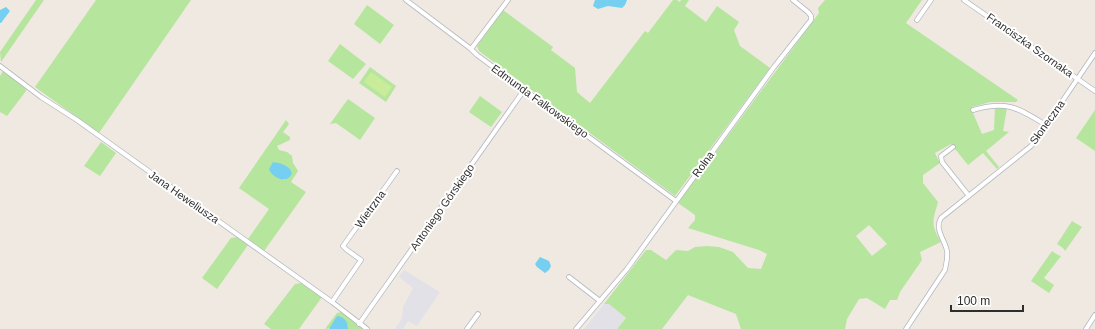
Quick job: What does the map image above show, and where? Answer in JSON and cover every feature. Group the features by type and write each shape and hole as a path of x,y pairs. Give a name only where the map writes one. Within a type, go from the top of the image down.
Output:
{"street":[{"name":"Edmunda Falkowskiego","path":"406,0 524,90 676,201"},
{"path":"471,49 508,0"},
{"name":"Rolna","path":"576,329 627,269 774,67 811,20 811,16 808,12 793,0"},
{"path":"917,20 930,0"},
{"name":"Franciszka Szornaka","path":"964,0 1095,91"},
{"name":"Słoneczna","path":"906,329 944,270 947,261 947,252 938,227 941,218 1030,146 1046,126 1095,53"},
{"name":"Jana Heweliusza","path":"0,66 41,97 77,120 332,302 367,329"},
{"name":"Antoniego Górskiego","path":"359,324 524,90"},
{"path":"973,110 992,105 1014,107 1026,112 1046,126"},
{"path":"953,147 941,156 942,162 969,196"},
{"name":"Wietrzna","path":"332,302 361,260 343,246 397,171"},
{"path":"569,277 600,301"},
{"path":"466,329 478,314"},
{"path":"1086,329 1095,316"}],"shaded area":[{"path":"404,270 440,292 417,326 408,321 403,329 395,329 402,318 403,307 413,288 399,277"},
{"path":"604,304 609,304 626,318 617,329 584,329"}],"green space":[{"path":"36,0 44,0 1,62 0,52"},
{"path":"96,0 191,0 99,133 35,87"},
{"path":"673,0 680,2 681,0 689,0 685,6 706,22 717,6 739,22 734,30 740,46 770,68 675,196 479,51 477,46 503,10 553,47 551,50 575,68 577,92 590,103 645,31 648,33"},
{"path":"825,0 922,0 906,23 1018,100 1016,102 990,102 972,107 982,134 994,130 995,107 1007,108 1003,131 1009,132 986,151 999,167 997,169 983,153 968,165 951,144 935,153 940,163 923,175 923,183 938,202 934,226 941,242 920,252 922,260 900,292 897,300 890,300 885,309 867,298 859,299 847,319 845,329 741,329 736,314 688,295 662,329 617,329 626,318 609,304 604,304 646,250 651,250 666,260 676,250 688,251 695,247 707,246 719,247 733,252 748,268 761,269 767,254 759,250 688,228 695,220 695,215 678,203 819,13 818,8","holes":["869,225 887,244 872,256 856,236"]},
{"path":"367,5 394,25 380,44 354,24"},
{"path":"340,44 366,64 353,79 328,61"},
{"path":"370,67 396,86 386,102 359,83"},
{"path":"3,71 25,86 26,91 7,116 0,112 0,76"},
{"path":"371,72 392,87 385,97 364,82"},
{"path":"480,96 502,112 491,127 469,112"},
{"path":"348,99 375,118 360,140 336,123 330,124"},
{"path":"1095,110 1095,151 1076,138"},
{"path":"286,120 289,124 283,132 290,137 290,140 277,146 279,150 287,152 292,156 293,163 298,171 291,182 306,192 264,251 248,239 269,209 239,188","holes":["273,162 283,165 285,180 274,175"]},
{"path":"101,142 116,153 100,176 84,166"},
{"path":"1072,221 1082,227 1065,251 1057,244"},
{"path":"237,237 248,245 217,289 202,278 231,238"},
{"path":"1052,251 1061,256 1044,278 1054,285 1049,293 1031,281"},
{"path":"301,283 322,297 299,329 271,329 264,324 295,284"},
{"path":"341,312 365,329 348,329 348,325 325,329 337,313"}],"water":[{"path":"595,0 627,0 622,8 608,6 598,9 593,6"},
{"path":"6,7 10,11 0,23 0,10"},
{"path":"273,162 287,166 292,173 290,177 287,179 280,179 273,175 269,169"},
{"path":"540,257 549,261 551,266 545,273 535,264"},
{"path":"337,316 346,320 348,329 329,329"}]}
